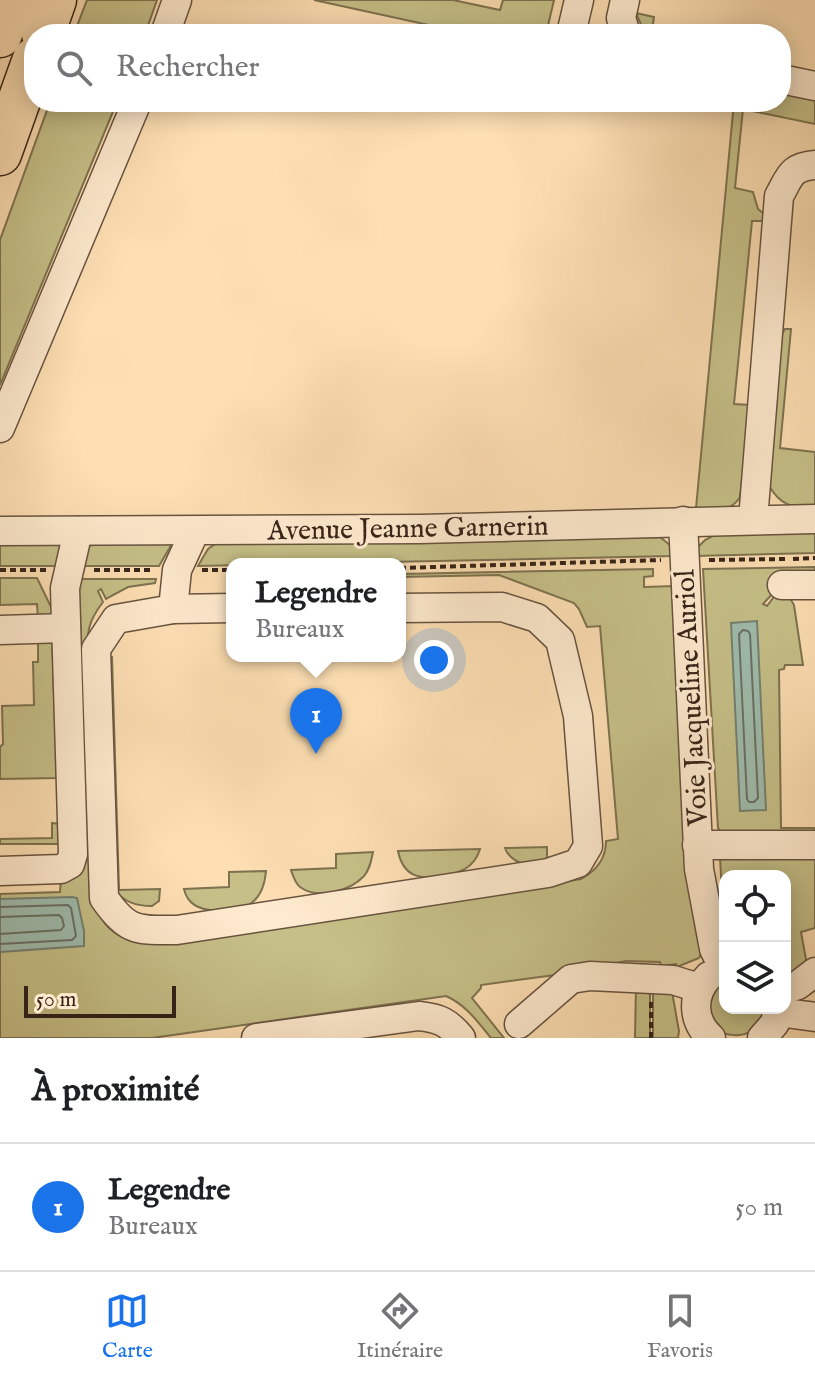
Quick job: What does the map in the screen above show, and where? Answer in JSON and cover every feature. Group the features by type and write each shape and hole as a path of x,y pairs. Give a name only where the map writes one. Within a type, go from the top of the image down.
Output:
{"highway":[{"path":"0,36 13,0"},
{"path":"47,24 55,0"},
{"path":"0,154 24,87"}],"street":[{"path":"169,24 177,0"},
{"path":"573,24 579,0"},
{"path":"623,24 625,0"},
{"path":"791,81 815,86"},
{"path":"0,428 133,112"},
{"path":"753,520 779,196 794,171 815,165"},
{"name":"Avenue Jeanne Garnerin","path":"0,531 420,529 815,519"},
{"name":"Voie Jacqueline Auriol","path":"683,521 697,845 714,949 719,958"},
{"path":"0,871 61,869 70,864 73,854 62,812 65,588 78,531"},
{"path":"173,609 177,570 195,531"},
{"path":"782,585 815,585"},
{"path":"226,608 173,609 116,619 96,649 104,898 118,919 140,930 177,930 548,873 578,863 588,846 578,716 560,640 537,618 502,607 406,608"},
{"path":"0,630 66,628"},
{"path":"697,845 815,845"},
{"path":"711,1038 700,1024 696,1000 705,979 719,969"},
{"path":"791,992 815,972"},
{"path":"519,1024 571,979 590,976 673,980 699,988"},
{"path":"791,1007 815,1017"},
{"path":"762,1038 775,1023 777,1014"},
{"path":"256,1038 419,1016 435,1017 452,1026 461,1038"}],"path":[{"path":"406,568 815,558"},
{"path":"0,570 226,570"},
{"path":"651,1038 652,979"}],"shaded area":[{"path":"87,0 157,0 149,24 78,24"},
{"path":"314,0 453,0 500,10 503,0 554,0 548,24 424,24"},
{"path":"636,13 654,17 653,24 641,24"},
{"path":"791,92 815,98 815,124 757,112 791,112"},
{"path":"46,112 113,112 0,385 0,240"},
{"path":"733,112 743,112 735,188 753,192 758,209 768,217 768,221 752,221 734,404 750,405 740,497 726,508 696,508"},
{"path":"785,329 791,329 780,448 815,452 815,507 787,504 777,497 768,484 779,338"},
{"path":"815,529 815,553 695,556 705,540 722,531"},
{"path":"660,537 671,546 672,556 406,562 406,558 226,558 226,565 198,566 208,549 218,542"},
{"path":"0,542 62,542 61,566 0,566"},
{"path":"173,542 159,566 80,566 93,543"},
{"path":"815,567 815,574 774,592 763,604 767,606 776,594 790,598 794,605 803,665 785,665 784,669 779,670 781,828 815,828 815,839 723,834 718,828 703,569"},
{"path":"653,569 653,576 644,577 644,587 675,586 704,948 699,958 677,967 676,964 661,966 660,962 626,961 481,985 472,998 504,1038 491,1038 465,1009 446,996 152,1038 0,1038 0,894 60,892 75,662 88,664 98,912 110,929 125,938 139,941 256,931 581,879 599,864 606,841 618,839 600,626 587,627 574,603 499,575 406,577 406,574"},
{"path":"0,578 37,578 52,609 52,620 38,619 37,604 0,605"},
{"path":"74,579 156,579 155,583 128,587 106,599 101,589 98,591 103,602 89,628 88,657 75,655"},
{"path":"52,637 57,778 0,779 2,706 34,705 33,662 38,662 38,638"},
{"path":"112,657 119,890 160,889 159,901 152,906 132,903 117,892 109,658"},
{"path":"52,823 60,824 59,844 0,844 0,839 52,838"},
{"path":"547,847 547,859 528,866 511,857 505,848"},
{"path":"480,849 465,869 433,877 408,871 398,851"},
{"path":"373,852 364,876 351,886 334,892 307,891 297,884 291,870 336,868 336,854"},
{"path":"815,852 815,928 801,932 807,965 791,974 791,870 721,870 720,858"},
{"path":"266,871 257,898 241,908 216,910 196,906 184,889 229,887 229,872"},
{"path":"719,984 719,1014 764,1014 760,1023 748,1033 726,1034 716,1028 712,1021 706,998"},
{"path":"636,986 650,986 650,1038 635,1038"},
{"path":"653,986 671,986 678,1038 653,1038"}],"water":[{"path":"757,621 766,810 740,811 731,623"},
{"path":"77,898 84,946 0,952 0,899"}],"place":[{"name":"Legendre","path":"316,754"}]}
